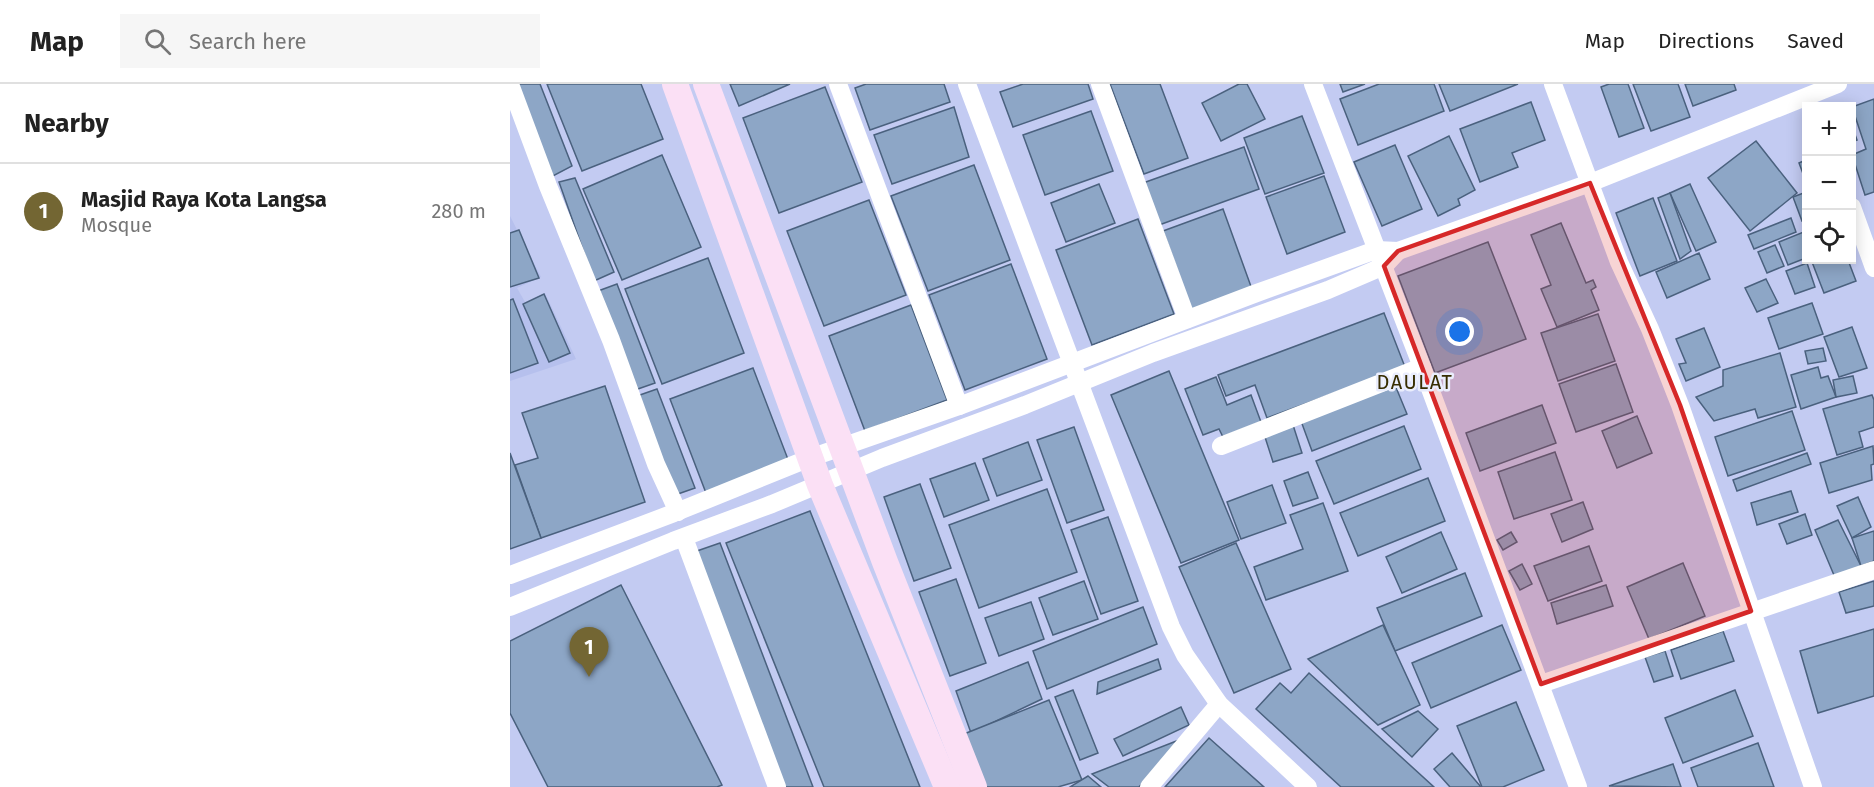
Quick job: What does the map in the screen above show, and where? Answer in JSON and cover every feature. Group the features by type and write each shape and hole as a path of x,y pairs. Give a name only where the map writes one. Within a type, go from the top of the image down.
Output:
{"main road":[{"path":"675,84 820,485 947,787"},
{"path":"706,84 885,562 974,787"},
{"path":"908,694 933,683"}],"street":[{"path":"510,84 548,186 611,340 656,464 678,512"},
{"path":"838,84 959,406"},
{"path":"967,84 1171,627 1185,655 1219,704 1300,784"},
{"path":"1100,84 1187,319"},
{"path":"1313,84 1422,367 1578,787"},
{"path":"1553,84 1619,262 1650,329 1680,405 1813,787"},
{"path":"510,575 678,512 810,458 959,406 1187,319 1380,258 1590,183 1838,84"},
{"path":"1852,210 1874,268"},
{"path":"510,607 820,485 882,458 1025,405 1153,353 1328,290 1380,258"},
{"path":"1221,446 1422,367"},
{"path":"684,538 777,787"},
{"path":"1541,684 1874,570"},
{"path":"1149,787 1219,704"}],"highlighted area":[{"path":"1590,183 1680,405 1751,611 1541,684 1384,266 1398,251"}],"shaded area":[{"path":"510,216 541,277 517,288 525,302 545,293 576,359 510,381"}],"building":[{"path":"518,84 540,84 572,166 551,177"},
{"path":"547,84 641,84 663,139 582,171"},
{"path":"730,84 790,84 739,106"},
{"path":"866,84 944,84 950,102 870,130 855,88"},
{"path":"1023,84 1088,84 1093,99 1013,127 1000,92"},
{"path":"1110,84 1160,84 1188,158 1144,174"},
{"path":"1239,84 1247,84 1265,119 1221,141 1202,103"},
{"path":"1340,84 1365,84 1343,92"},
{"path":"1379,84 1434,84 1444,111 1358,145 1340,99"},
{"path":"1439,84 1518,84 1450,111"},
{"path":"1609,84 1628,84 1644,128 1619,137 1601,87"},
{"path":"1633,84 1678,84 1690,117 1651,131"},
{"path":"1685,84 1734,84 1736,90 1693,106"},
{"path":"825,87 862,182 779,213 743,118"},
{"path":"1874,99 1874,192 1865,195 1856,167 1856,153 1866,149 1856,119 1856,106"},
{"path":"1531,102 1545,140 1512,153 1518,167 1480,182 1460,129"},
{"path":"954,107 969,157 892,184 874,135"},
{"path":"1091,111 1113,171 1045,195 1023,135"},
{"path":"1302,116 1324,173 1265,194 1244,138"},
{"path":"1449,136 1475,190 1458,199 1460,205 1438,216 1408,156"},
{"path":"1756,141 1797,193 1750,231 1708,178"},
{"path":"1395,145 1422,209 1382,226 1354,162"},
{"path":"1244,147 1259,189 1159,225 1143,183"},
{"path":"662,155 701,247 622,280 583,189"},
{"path":"974,165 1010,260 928,291 891,196"},
{"path":"1324,176 1345,232 1287,254 1266,197"},
{"path":"575,178 614,272 594,281 559,182"},
{"path":"1099,184 1115,223 1066,242 1051,203"},
{"path":"1690,184 1716,242 1696,251 1670,193"},
{"path":"1670,193 1691,251 1680,259 1658,198"},
{"path":"1802,194 1802,221 1793,197"},
{"path":"1653,198 1677,261 1640,276 1616,213"},
{"path":"869,200 906,295 824,326 787,231"},
{"path":"1223,209 1253,292 1193,314 1163,231"},
{"path":"1791,218 1796,232 1754,249 1748,235"},
{"path":"1138,219 1174,314 1092,345 1056,250"},
{"path":"1561,223 1586,283 1593,280 1596,287 1591,290 1599,310 1557,327 1541,289 1551,285 1531,235"},
{"path":"519,230 539,278 510,287 510,233"},
{"path":"1802,233 1802,260 1788,265 1779,242"},
{"path":"1488,242 1526,339 1435,373 1398,276"},
{"path":"1775,245 1784,266 1767,273 1758,252"},
{"path":"1699,253 1710,279 1667,298 1656,272"},
{"path":"708,258 744,353 662,384 625,289"},
{"path":"1011,264 1047,359 965,390 929,295"},
{"path":"1807,264 1815,287 1795,294 1786,271"},
{"path":"1813,264 1850,264 1856,281 1824,293"},
{"path":"1766,279 1778,303 1757,312 1745,288"},
{"path":"617,284 655,383 635,390 598,291"},
{"path":"544,294 570,353 549,362 523,304"},
{"path":"513,299 538,363 510,373 510,300"},
{"path":"1812,303 1823,334 1779,349 1768,318"},
{"path":"911,305 947,400 865,431 829,336"},
{"path":"1384,313 1405,367 1267,418 1255,385 1226,396 1218,375"},
{"path":"1598,314 1615,361 1558,381 1541,333"},
{"path":"1852,327 1867,368 1839,377 1824,337"},
{"path":"1704,328 1720,367 1686,381 1679,364 1686,363 1676,339"},
{"path":"1823,348 1826,361 1808,364 1805,351"},
{"path":"1780,353 1796,407 1758,418 1755,409 1714,421 1696,397 1723,386 1723,370"},
{"path":"1616,364 1633,412 1576,432 1559,384"},
{"path":"1818,367 1821,378 1828,376 1836,397 1801,409 1791,375"},
{"path":"753,368 789,462 706,493 670,399"},
{"path":"1169,371 1239,540 1181,563 1111,395"},
{"path":"1853,376 1857,393 1836,397 1833,380"},
{"path":"1216,377 1227,405 1251,395 1261,422 1223,437 1219,429 1203,435 1185,389"},
{"path":"1395,385 1407,414 1312,451 1301,421"},
{"path":"605,386 645,502 541,538 515,465 538,458 522,413"},
{"path":"657,389 695,488 675,495 637,396"},
{"path":"1872,395 1874,427 1859,432 1863,447 1837,455 1823,409"},
{"path":"1542,405 1556,443 1480,471 1466,433"},
{"path":"1792,411 1805,450 1728,476 1715,437"},
{"path":"1637,416 1652,453 1617,468 1602,431"},
{"path":"1293,425 1302,453 1273,462 1264,434"},
{"path":"1404,426 1421,469 1334,504 1316,461"},
{"path":"1074,427 1104,510 1067,523 1037,440"},
{"path":"1028,442 1042,480 997,496 983,459"},
{"path":"1873,446 1872,480 1829,493 1820,463"},
{"path":"1555,452 1572,500 1514,519 1498,472"},
{"path":"510,453 541,538 510,549"},
{"path":"1807,453 1811,464 1737,491 1733,480"},
{"path":"975,463 989,500 944,517 930,479"},
{"path":"1308,472 1318,498 1293,506 1284,481"},
{"path":"1428,478 1445,521 1358,556 1340,513"},
{"path":"920,484 951,568 914,581 884,497"},
{"path":"1272,485 1286,523 1241,539 1227,502"},
{"path":"1047,489 1077,572 979,608 949,525"},
{"path":"1791,491 1798,512 1757,525 1751,503"},
{"path":"1858,497 1871,527 1852,538 1837,506"},
{"path":"1583,502 1593,529 1562,542 1551,514"},
{"path":"1323,503 1348,571 1266,600 1254,567 1303,549 1290,515"},
{"path":"810,511 920,787 824,787 726,543"},
{"path":"1805,514 1812,535 1787,544 1779,524"},
{"path":"1108,517 1138,601 1101,614 1071,530"},
{"path":"1838,520 1861,566 1836,580 1815,530"},
{"path":"1874,531 1874,561 1861,566 1852,538"},
{"path":"1441,532 1457,569 1402,593 1386,557"},
{"path":"1511,532 1517,542 1503,550 1497,540"},
{"path":"720,543 813,787 784,787 694,552"},
{"path":"1236,543 1291,669 1234,693 1179,567"},
{"path":"1589,546 1602,581 1548,601 1534,566"},
{"path":"1683,563 1705,616 1649,639 1627,587"},
{"path":"1522,564 1532,584 1520,590 1509,571"},
{"path":"1465,573 1482,616 1395,651 1377,608"},
{"path":"956,579 986,663 950,676 919,592"},
{"path":"1084,581 1098,619 1053,635 1039,598"},
{"path":"1874,581 1874,606 1846,613 1839,592"},
{"path":"621,585 722,785 717,787 548,787 510,713 510,641"},
{"path":"1606,585 1613,606 1557,624 1551,603"},
{"path":"1031,602 1044,639 999,656 985,618"},
{"path":"1143,607 1157,644 1047,689 1033,651"},
{"path":"1383,625 1420,705 1378,725 1308,659"},
{"path":"1502,625 1521,670 1431,708 1412,663"},
{"path":"1874,629 1874,696 1818,713 1800,651"},
{"path":"1723,631 1734,661 1681,679 1671,650"},
{"path":"1665,651 1673,676 1654,682 1645,657"},
{"path":"1158,659 1161,669 1097,694 1098,682"},
{"path":"1028,662 1042,699 971,733 956,691"},
{"path":"1309,673 1434,787 1341,787 1256,709 1280,683 1291,693"},
{"path":"1073,690 1098,753 1080,760 1055,697"},
{"path":"1735,690 1753,736 1683,763 1665,718"},
{"path":"1049,700 1082,780 1058,787 986,787 964,734"},
{"path":"1516,702 1544,770 1503,787 1482,787 1457,726"},
{"path":"1181,707 1189,725 1123,756 1114,739"},
{"path":"1418,711 1438,729 1412,757 1382,729"},
{"path":"1209,738 1264,787 1165,787"},
{"path":"1179,740 1139,787 1109,787 1092,774"},
{"path":"1758,743 1774,787 1698,787 1691,768"},
{"path":"1452,753 1481,787 1450,787 1434,769"},
{"path":"1673,764 1681,787 1609,786"},
{"path":"1088,776 1101,787 1070,787"}],"place":[{"name":"Masjid Raya Kota Langsa","path":"589,677"}],"district":[{"name":"DAULAT","path":"1415,382"}]}
